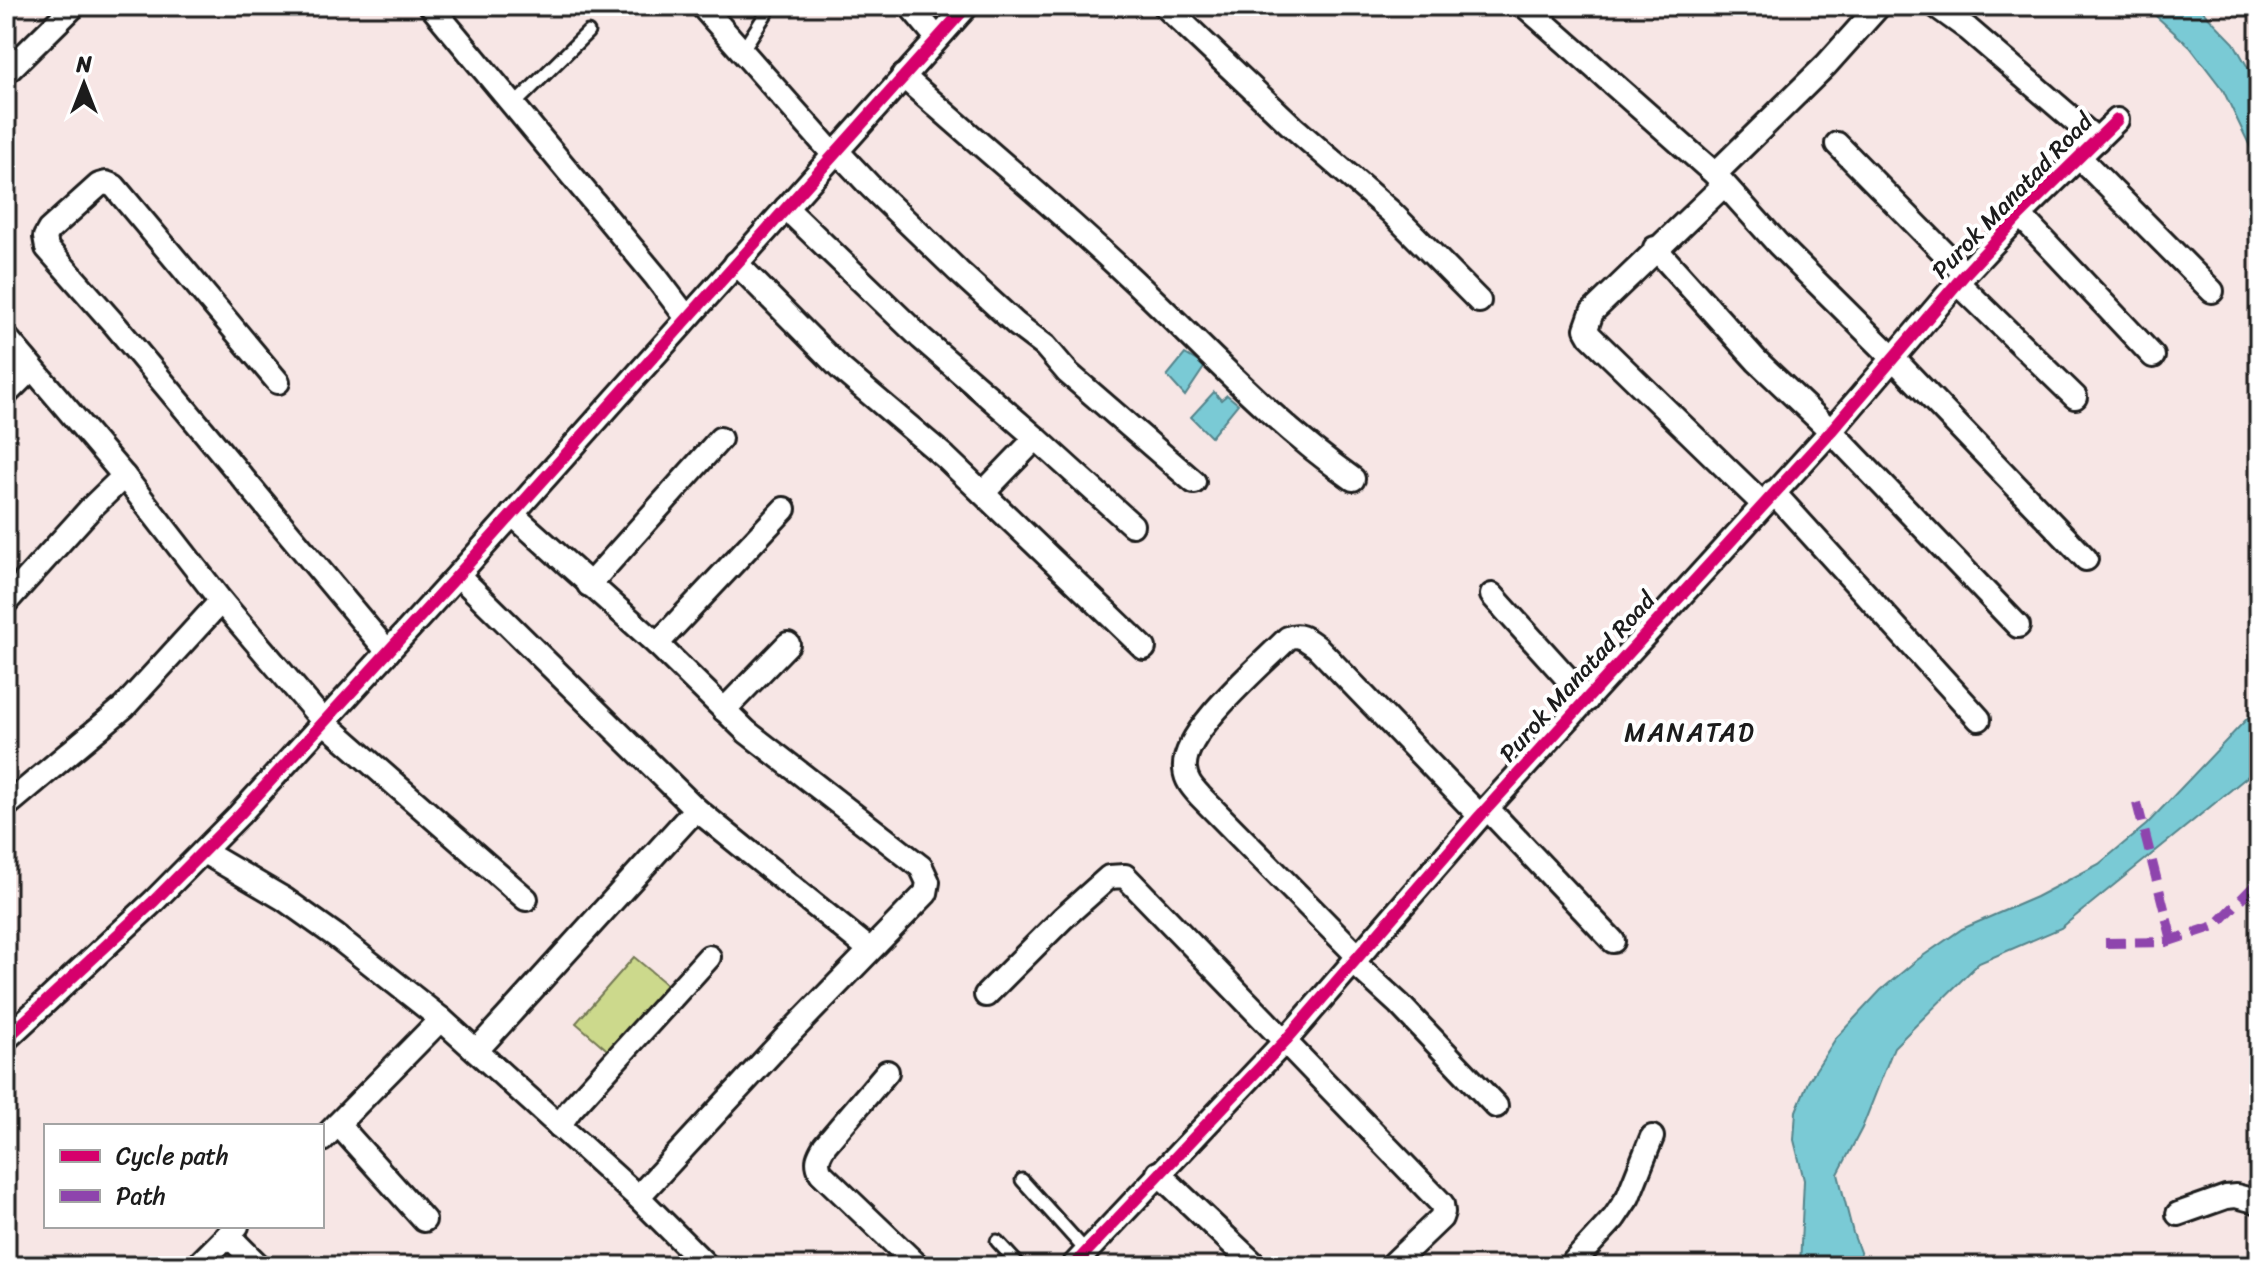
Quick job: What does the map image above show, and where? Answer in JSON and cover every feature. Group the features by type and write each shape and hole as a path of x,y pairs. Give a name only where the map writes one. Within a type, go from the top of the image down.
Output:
{"street":[{"path":"6,73 74,6"},
{"path":"431,6 687,318"},
{"path":"702,6 835,153 1016,324 1045,346 1068,373 1194,482"},
{"path":"910,6 937,38"},
{"path":"6,1039 204,852 458,575 967,6"},
{"path":"1165,6 1293,127 1391,212 1479,301"},
{"path":"1525,6 1720,179 1778,244 1892,357 2086,559"},
{"path":"1878,6 1720,179 1592,312 1586,329 1664,410 1768,498 1979,719"},
{"path":"1936,6 1968,29 2097,140"},
{"path":"903,76 1121,268 1271,415 1353,479"},
{"name":"Purok Manatad Road","path":"1083,1260 1158,1173 1286,1040 1484,812 1831,431 1962,278 2020,215 2117,120"},
{"path":"1837,144 2075,397"},
{"path":"2078,156 2212,291"},
{"path":"278,382 114,186 106,183 99,185 49,230 45,237 47,248 388,652"},
{"path":"786,208 921,338 1132,525"},
{"path":"2020,215 2153,356"},
{"path":"1655,248 1757,361 1831,431 2018,626"},
{"path":"736,263 841,369 945,457 1144,648"},
{"path":"6,337 124,476 221,601 324,722 526,899"},
{"path":"6,394 32,368"},
{"path":"983,493 1036,438"},
{"path":"589,585 720,439"},
{"path":"6,602 124,476"},
{"path":"657,644 784,509"},
{"path":"512,514 657,644 747,732 926,873 928,882 926,893 869,949 638,1197"},
{"path":"458,575 696,809 869,949"},
{"path":"1492,595 1587,700"},
{"path":"6,806 124,707 221,601"},
{"path":"1496,1106 1187,779 1184,765 1205,721 1288,638 1303,636 1613,941"},
{"path":"724,710 788,644"},
{"path":"477,1050 696,809"},
{"path":"204,852 284,899 441,1019 638,1197 694,1261"},
{"path":"986,995 1109,877 1116,874 1125,876 1442,1204 1441,1218 1391,1266"},
{"path":"559,1126 709,957"},
{"path":"424,1220 330,1132 441,1019"},
{"path":"887,1072 825,1145 818,1156 817,1166 918,1266"},
{"path":"1570,1266 1614,1218 1628,1197 1652,1137"},
{"path":"1158,1173 1256,1266"},
{"path":"2178,1214 2226,1197 2236,1196 2259,1202"},
{"path":"197,1266 232,1230 259,1266"}],"lane":[{"path":"742,51 769,9"},
{"path":"513,106 588,32"},
{"path":"1022,1180 1083,1260"},
{"path":"997,1241 1020,1266"}],"green space":[{"path":"634,957 670,987 612,1054 576,1023"}],"water":[{"path":"2145,6 2198,6 2234,43 2259,87 2259,165 2223,90 2190,47"},
{"path":"1185,354 1205,366 1185,396 1167,376"},
{"path":"1214,392 1221,400 1227,395 1238,404 1211,437 1191,417"},
{"path":"2259,706 2258,768 2061,928 1979,963 1894,1047 1862,1128 1838,1174 1865,1266 1800,1266 1804,1180 1794,1140 1796,1111 1808,1082 1836,1038 1881,990 1962,929 2036,897 2099,864 2146,825"}],"marked path":[{"path":"2137,803 2172,940"},
{"path":"2105,943 2166,942 2215,926 2259,881"}],"cycle path":[{"path":"6,1039 154,901 239,815 967,6"},
{"path":"1073,1266 1286,1040 1480,816 1831,431 1965,274 2117,120"}],"district":[{"name":"MANATAD","path":"1690,732"}]}
